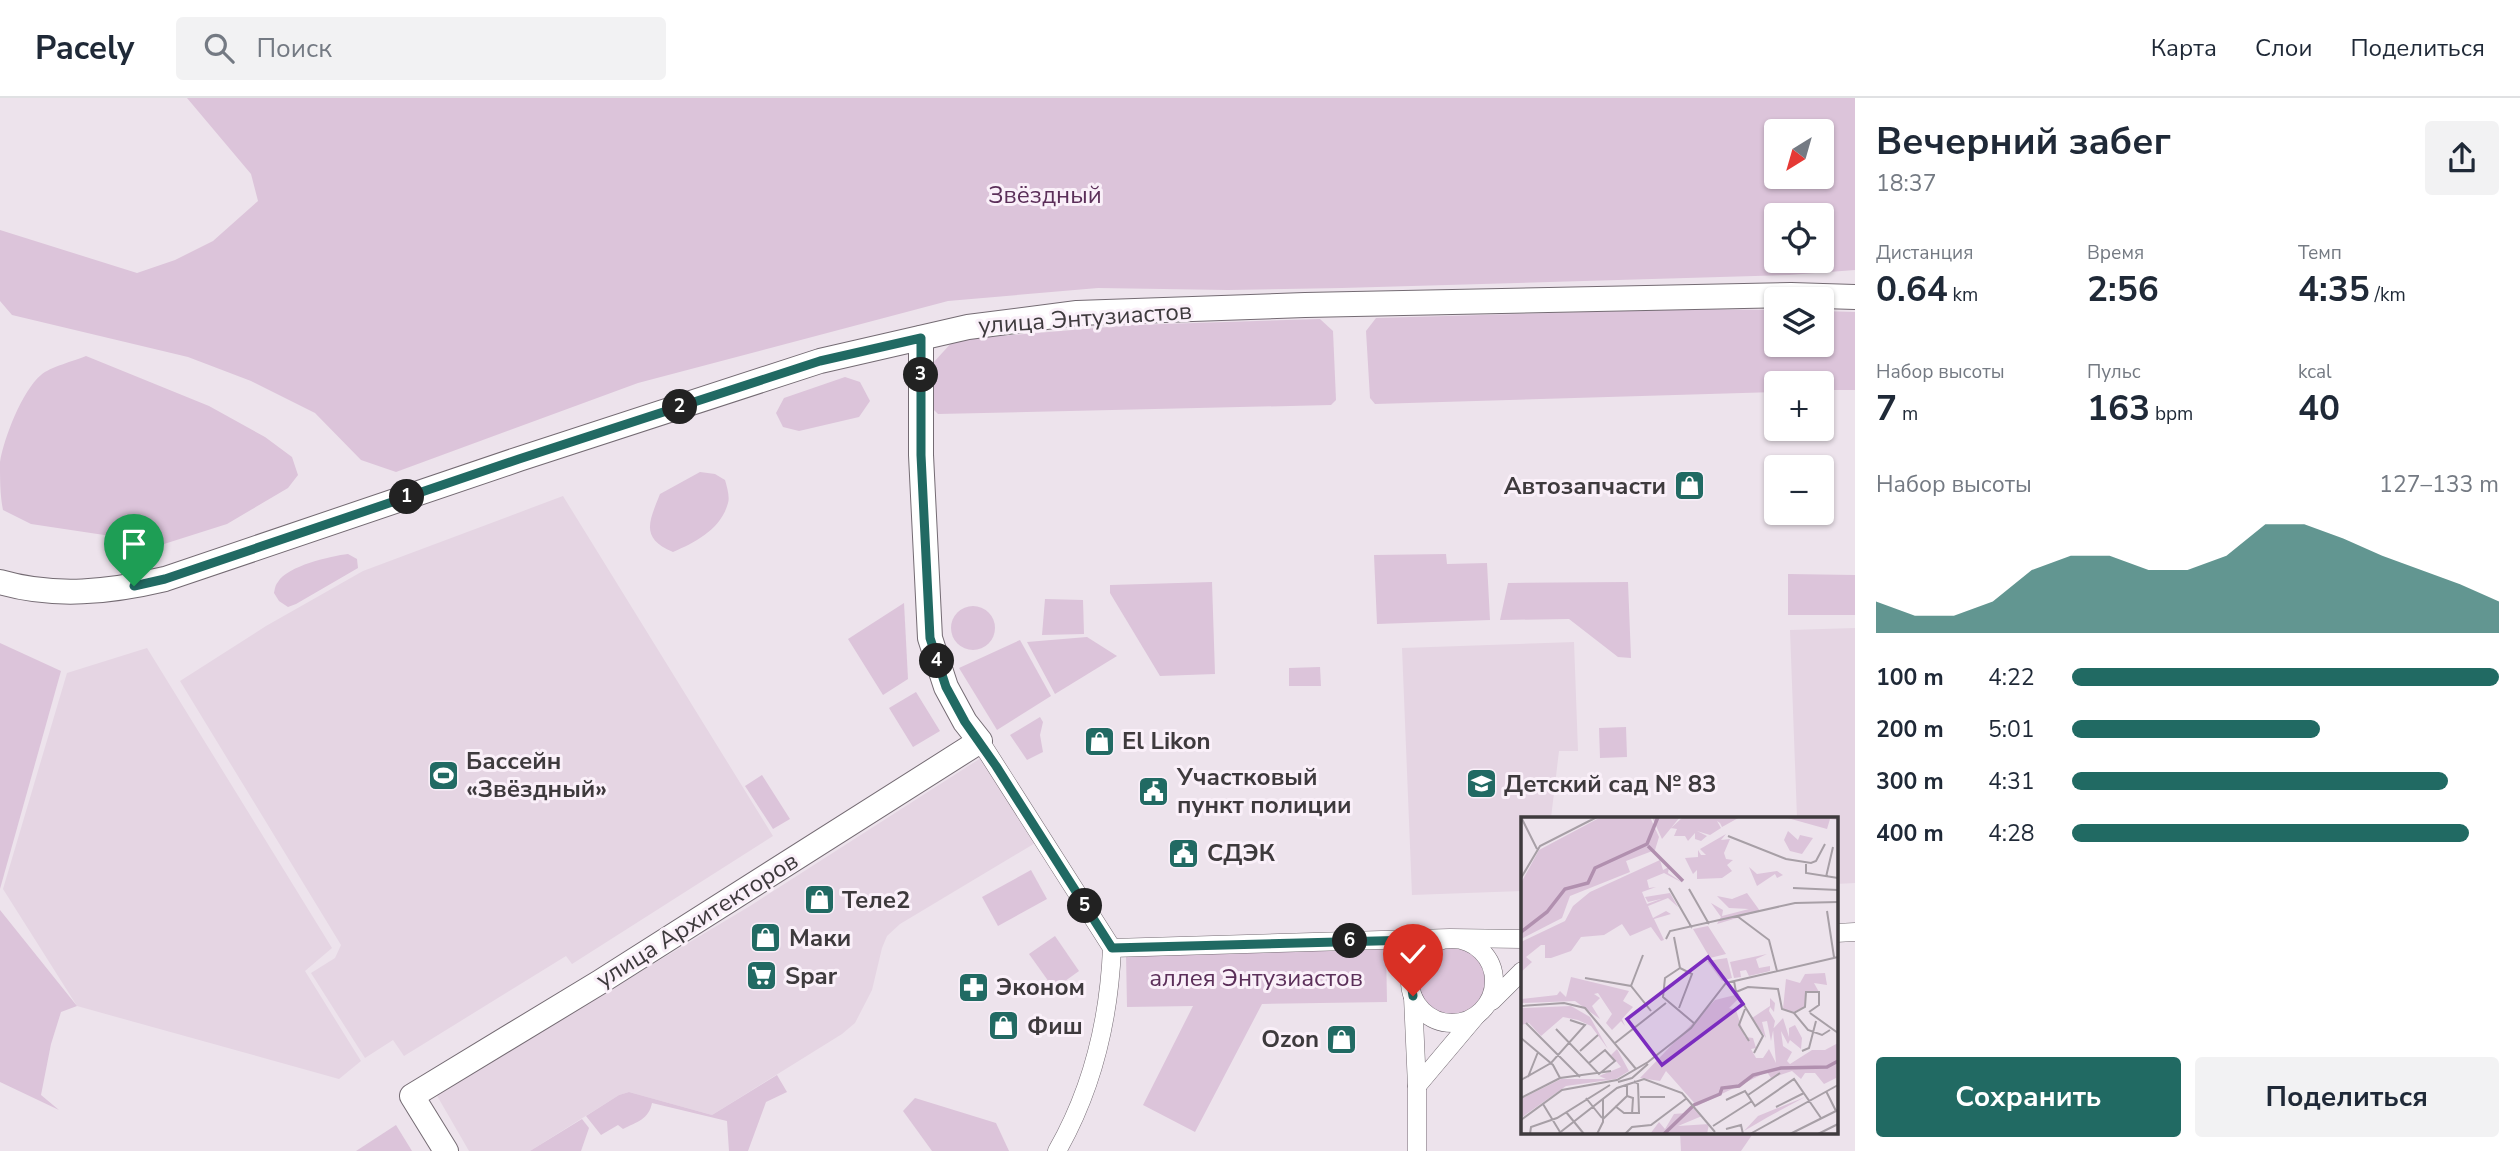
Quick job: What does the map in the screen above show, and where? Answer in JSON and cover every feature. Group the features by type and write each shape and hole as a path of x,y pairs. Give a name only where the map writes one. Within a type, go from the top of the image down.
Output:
{"main road":[{"name":"улица Энтузиастов","path":"1834,290 1855,288"},
{"name":"улица Энтузиастов","path":"0,582 22,588 69,592 134,586 165,579 820,361 968,327 1077,313 1305,305 1764,296"},
{"name":"улица Энтузиастов","path":"1834,296 1855,297"},
{"path":"921,338 921,455 930,638 946,687 965,722 980,741"},
{"name":"улица Архитекторов","path":"446,1151 412,1096 600,982 980,741"}],"street":[{"path":"980,741 1112,948 1103,1034 1089,1082 1071,1127 1057,1151"},
{"path":"1112,948 1450,938 1521,939"},
{"path":"1412,966 1423,950 1431,944 1450,938 1474,944 1489,960 1495,985 1481,1011 1458,1023 1439,1021 1423,1011 1413,996"},
{"path":"1414,940 1410,976 1417,1086 1417,1151"},
{"path":"1417,1086 1481,1011 1521,972"}],"shaded area":[{"path":"563,496 773,836 572,964 566,956 404,1056 393,1040 365,1058 311,973 335,958 341,945 180,681 266,626 363,571"},
{"path":"1855,628 1855,883 1838,884 1838,817 1797,817 1790,630"},
{"name":"Детский сад № 83","path":"1574,642 1578,751 1559,751 1551,817 1521,817 1521,891 1412,895 1402,648"},
{"path":"147,648 332,948 305,971 361,1061 339,1079 77,1006 3,889 67,673"},
{"path":"984,756 1037,842 900,924 887,936 872,990 855,1023 842,1034 712,1115 629,1092 619,1095 530,1151 469,1151 436,1094 750,906"}],"green space":[{"name":"Звёздный","path":"187,98 1855,98 1855,270 1834,272 1834,203 1764,203 1764,273 1815,273 1342,288 1098,288 948,301 638,383 396,472 361,460 315,413 251,381 188,357 12,315 0,301 0,230 137,273 175,260 213,241 258,201 251,174"},
{"path":"1694,309 1764,310 1764,357 1834,357 1834,311 1855,312 1855,390 1834,390 1834,371 1764,371 1764,392 1375,404 1370,398 1366,331 1376,318"},
{"path":"1320,319 1333,331 1336,400 1331,405 938,414 934,410 933,363 954,340 1132,325"},
{"path":"86,356 209,406 265,437 292,457 298,475 288,488 227,524 164,544 31,524 3,510 0,462 5,441 21,403 34,382 45,372"},
{"path":"845,377 860,382 870,401 859,417 799,431 783,427 776,413 784,398"},
{"path":"700,472 715,474 725,480 728,503 725,512 706,534 673,552 663,547 651,535 653,513 660,494"},
{"path":"348,554 357,559 358,568 296,604 288,607 279,601 274,593 277,583 290,571"},
{"path":"1446,554 1447,564 1487,563 1490,620 1377,624 1374,555"},
{"path":"1788,574 1855,575 1855,615 1788,615"},
{"path":"1212,582 1215,674 1160,676 1110,593 1110,585"},
{"path":"1628,582 1631,658 1618,657 1569,619 1500,620 1508,583"},
{"path":"1045,599 1083,600 1084,634 1042,635"},
{"path":"904,603 908,679 883,695 848,639"},
{"path":"973,606 988,613 995,628 988,643 973,650 958,643 951,628 958,613"},
{"path":"1087,637 1117,656 1055,694 1027,642"},
{"path":"1020,640 1051,696 997,730 959,668"},
{"path":"0,643 61,671 0,889"},
{"path":"1320,667 1321,686 1289,686 1289,668"},
{"path":"916,692 940,731 913,747 889,708"},
{"path":"1040,717 1043,722 1040,735 1043,752 1027,760 1010,735"},
{"path":"1626,727 1627,757 1600,758 1599,728"},
{"path":"762,775 790,819 773,829 745,786"},
{"path":"1031,870 1047,899 998,926 982,897"},
{"path":"0,910 77,1006 61,1012 51,1044 41,1095 59,1110 0,1082"},
{"path":"1055,936 1079,971 1054,989 1029,954"},
{"name":"аллея Энтузиастов","path":"1386,948 1387,1002 1262,1004 1195,1132 1143,1105 1193,1006 1127,1007 1126,954"},
{"path":"1452,948 1465,951 1475,958 1482,968 1485,981 1482,994 1475,1004 1465,1011 1452,1014 1439,1011 1429,1004 1422,994 1419,981 1422,968 1429,958 1439,951"},
{"path":"777,1075 787,1092 766,1102 748,1151 729,1151 727,1121 652,1103 642,1119 623,1129 618,1125 601,1135 586,1116 619,1095 629,1092 712,1115"},
{"path":"915,1098 996,1123 1009,1151 932,1151 903,1111"},
{"path":"582,1119 589,1128 581,1151 530,1151"},
{"path":"396,1125 412,1151 356,1151"},
{"path":"1680,1134 1753,1134 1741,1151 1681,1151"}],"place":[{"name":"Автозапчасти","path":"1689,486"},
{"name":"El Likon","path":"1099,741"},
{"name":"Бассейн «Звёздный»","path":"443,775"},
{"name":"Детский сад № 83","path":"1481,784"},
{"name":"Участковый пункт полиции","path":"1154,791"},
{"name":"СДЭК","path":"1184,853"},
{"name":"Теле2","path":"819,900"},
{"name":"Маки","path":"766,938"},
{"name":"Spar","path":"762,976"},
{"name":"Эконом","path":"973,987"},
{"name":"Фиш","path":"1004,1026"},
{"name":"Ozon","path":"1342,1039"}],"route":[{"path":"134,586 165,579 820,361 921,338 921,455 930,638 946,687 965,722 980,741 1112,948 1414,940 1410,976 1413,996"}]}
